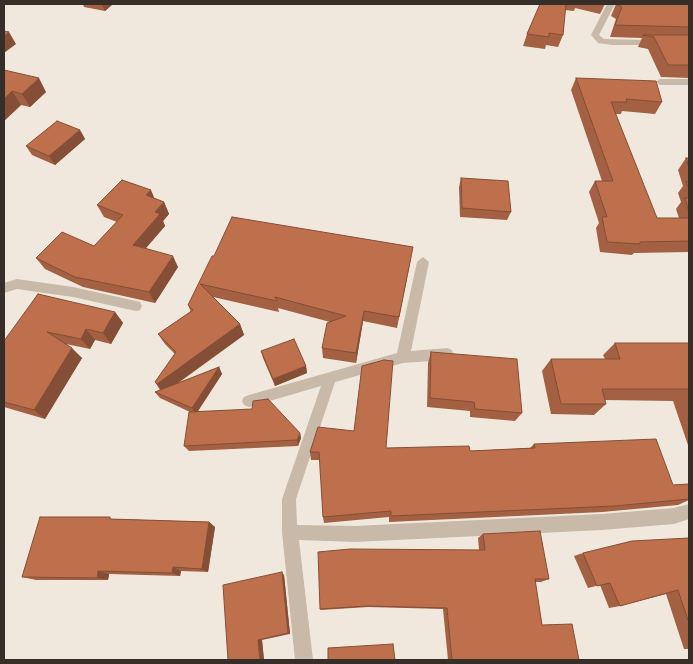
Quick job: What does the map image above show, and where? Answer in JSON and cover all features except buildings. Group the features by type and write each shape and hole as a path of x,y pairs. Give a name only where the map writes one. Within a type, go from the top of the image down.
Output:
{"street":[{"path":"612,4 595,35 601,40 612,43 689,43"},
{"path":"660,82 689,82"},
{"path":"403,356 423,262"},
{"path":"4,288 17,284 74,292 136,306"},
{"path":"249,401 403,356 460,355"},
{"path":"304,660 290,532 289,499 331,376"},
{"path":"290,532 355,534 602,522 674,516 689,512"}]}
